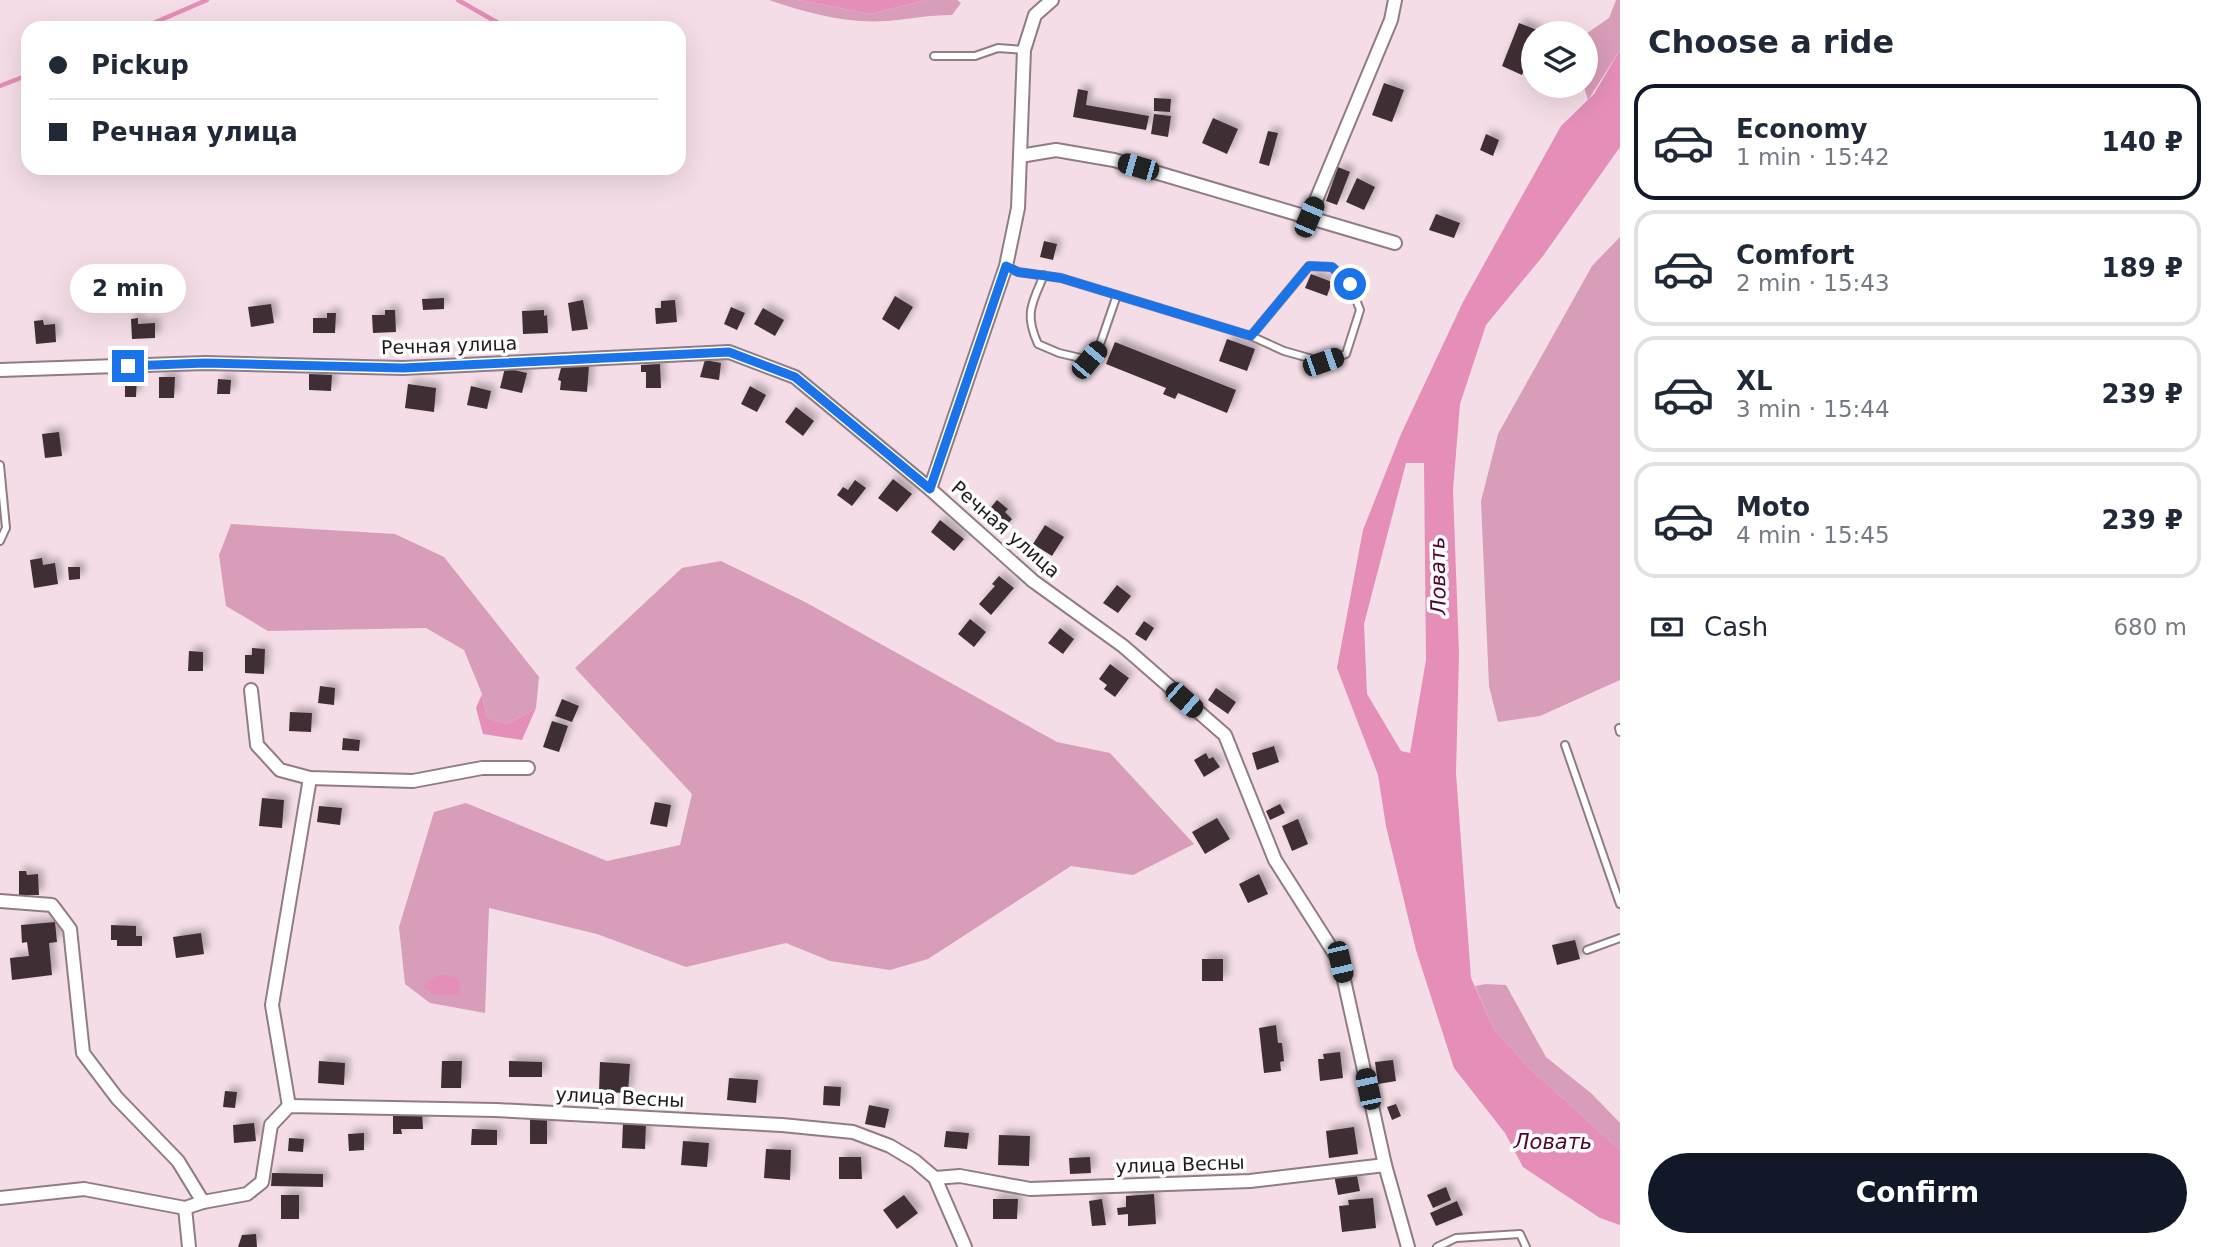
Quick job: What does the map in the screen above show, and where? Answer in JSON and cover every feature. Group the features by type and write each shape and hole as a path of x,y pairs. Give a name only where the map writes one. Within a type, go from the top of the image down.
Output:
{"street":[{"path":"930,489 1006,266 1018,208 1024,50 1035,15 1052,0"},
{"path":"1309,217 1391,20 1395,0"},
{"path":"1020,156 1056,150 1114,160 1395,243"},
{"name":"Речная улица","path":"0,370 205,363 403,368 729,352 795,377 930,489 1033,581 1123,646 1225,735 1275,859 1340,962 1385,1165 1408,1247"},
{"path":"251,690 257,745 280,770 310,778 413,781 482,768 528,768"},
{"path":"0,1198 84,1189 185,1208 247,1194 262,1182 271,1125 289,1107 272,1005 310,778"},
{"path":"0,901 52,905 70,929 83,1054 117,1098 178,1161 204,1202"},
{"name":"улица Весны","path":"289,1107 496,1110 782,1125 853,1132 890,1146 915,1161 935,1178 965,1247"},
{"name":"улица Весны","path":"935,1178 960,1176 1030,1189 1250,1181 1385,1165"},
{"path":"185,1208 189,1247"}],"lane":[{"path":"933,55 975,56 998,48 1024,50"},
{"path":"1006,266 1018,272 1061,278 1251,336 1284,351 1323,362 1346,354 1360,310 1350,284 1332,267 1309,266 1251,336"},
{"path":"1044,275 1032,304 1030,326 1038,344 1059,353 1089,360 1098,350 1117,295"},
{"path":"0,465 6,528 0,541"},
{"path":"1565,745 1620,904"},
{"path":"1587,950 1620,938"},
{"path":"1437,1247 1455,1238 1520,1234 1526,1247"}],"shaded area":[{"path":"769,0 798,0 870,14 926,0 957,0 961,3 952,15 857,21 827,16"},
{"path":"1616,0 1620,0 1620,50 1598,84 1598,26 1609,18"},
{"path":"1620,237 1620,680 1540,716 1498,722 1489,686 1481,501 1498,434 1592,266"},
{"path":"231,524 395,534 444,557 539,677 536,708 507,724 487,718 482,694 464,650 426,628 268,631 226,606 219,555"},
{"path":"721,561 807,603 1057,742 1110,753 1194,844 1133,875 1071,866 928,959 890,970 830,961 786,943 686,967 597,934 489,908 485,1013 430,1003 405,984 399,927 434,812 466,803 607,861 680,845 692,794 575,668 682,568"},
{"path":"1506,985 1546,1057 1592,1094 1620,1123 1620,1150 1529,1068 1494,1029 1475,986"}],"water":[{"path":"798,0 926,0 870,14"},
{"name":"Ловать","path":"1620,50 1620,147 1543,256 1486,325 1460,404 1453,490 1459,654 1456,773 1471,978 1494,1029 1529,1068 1620,1150 1620,1225 1600,1218 1523,1167 1505,1133 1454,1068 1416,950 1386,826 1378,775 1337,668 1363,530 1401,434 1463,302 1561,126 1590,98 1598,98 1598,87","holes":["1406,463 1424,463 1426,660 1410,753 1401,751 1367,694 1364,624"]},
{"path":"482,694 487,718 507,724 536,708 522,740 483,734 476,708"},
{"path":"441,974 459,979 460,995 435,995 422,986"}],"building":[{"path":"1519,23 1521,24 1521,75 1502,66"},
{"path":"1384,83 1404,90 1392,122 1372,115"},
{"path":"1078,89 1088,91 1086,105 1149,116 1146,130 1073,117"},
{"path":"1154,98 1171,99 1170,112 1154,111"},
{"path":"1154,114 1171,116 1168,137 1151,134"},
{"path":"1213,118 1238,129 1227,154 1202,143"},
{"path":"1268,131 1278,133 1269,166 1259,163"},
{"path":"1486,134 1499,140 1493,156 1480,150"},
{"path":"1338,167 1350,172 1337,205 1326,201"},
{"path":"1357,178 1375,187 1364,210 1346,202"},
{"path":"1436,214 1460,223 1454,238 1429,230"},
{"path":"1044,241 1057,244 1053,260 1040,257"},
{"path":"1311,274 1332,282 1327,296 1305,288"},
{"path":"895,296 913,307 899,330 882,319"},
{"path":"444,298 444,309 423,310 422,299"},
{"path":"583,300 588,329 572,331 568,303"},
{"path":"675,300 677,322 656,324 655,308 661,308 661,301"},
{"path":"271,304 274,323 251,327 248,307"},
{"path":"731,307 745,313 737,330 724,324"},
{"path":"763,308 784,320 775,336 754,324"},
{"path":"385,310 395,310 396,332 373,333 372,315 385,315"},
{"path":"544,310 548,333 523,334 522,311"},
{"path":"327,313 336,313 335,333 313,333 313,318 327,318"},
{"path":"138,318 138,324 155,323 155,338 132,339 131,319"},
{"path":"43,320 44,325 55,324 56,342 36,344 34,321"},
{"path":"1227,339 1255,349 1247,371 1219,361"},
{"path":"1115,342 1236,390 1227,413 1178,393 1175,399 1163,394 1166,388 1106,364"},
{"path":"705,360 721,363 719,380 700,377"},
{"path":"562,364 589,366 587,392 560,390 561,381 558,380"},
{"path":"660,364 661,388 646,388 646,372 641,372 641,365"},
{"path":"505,368 527,373 522,393 500,388"},
{"path":"309,374 332,375 331,391 309,390"},
{"path":"125,377 137,377 136,397 125,397"},
{"path":"159,377 175,377 174,398 159,398"},
{"path":"218,379 231,380 230,394 217,394"},
{"path":"408,384 436,388 434,412 405,408"},
{"path":"471,386 491,391 487,409 467,405"},
{"path":"750,386 766,395 757,412 741,404"},
{"path":"796,407 814,421 803,436 785,422"},
{"path":"59,432 62,456 45,458 42,434"},
{"path":"893,479 912,494 897,512 878,498"},
{"path":"855,480 866,488 852,506 837,495 843,487 848,490"},
{"path":"997,500 1008,509 1005,512 1012,519 1000,533 982,518"},
{"path":"940,520 964,539 954,551 931,532"},
{"path":"1045,525 1064,537 1052,556 1033,544"},
{"path":"42,558 43,565 55,563 58,584 34,588 30,560"},
{"path":"68,567 80,567 80,579 69,580"},
{"path":"999,576 1014,588 991,615 979,604 995,586 992,584"},
{"path":"1117,585 1131,596 1118,613 1103,603"},
{"path":"970,619 986,632 974,647 958,634"},
{"path":"1144,621 1154,628 1146,641 1135,634"},
{"path":"1060,628 1074,639 1063,654 1048,643"},
{"path":"252,648 265,649 264,674 245,673 245,655 252,655"},
{"path":"189,651 203,652 203,671 188,671"},
{"path":"1110,664 1129,678 1115,697 1104,689 1107,685 1099,679"},
{"path":"320,686 335,688 334,705 318,703"},
{"path":"1216,688 1236,702 1228,714 1208,700"},
{"path":"562,699 579,706 572,722 555,716"},
{"path":"290,712 312,713 311,732 289,731"},
{"path":"552,721 568,726 559,752 543,747"},
{"path":"343,738 360,740 359,751 342,750"},
{"path":"1274,746 1279,762 1257,770 1252,753"},
{"path":"1206,753 1209,759 1213,757 1220,767 1204,777 1194,760"},
{"path":"262,798 284,800 282,828 259,826"},
{"path":"655,802 671,805 667,827 650,824"},
{"path":"1280,804 1285,813 1270,820 1266,811"},
{"path":"319,806 342,808 340,825 317,822"},
{"path":"1217,818 1230,839 1205,854 1192,832"},
{"path":"1298,819 1308,844 1292,851 1282,826"},
{"path":"19,871 26,871 27,875 38,874 39,895 19,895"},
{"path":"1259,874 1268,894 1248,903 1239,884"},
{"path":"55,922 57,942 49,943 52,975 12,980 10,958 29,956 27,942 22,943 21,925"},
{"path":"111,925 136,926 136,936 142,936 142,946 117,946 117,940 111,940"},
{"path":"201,933 204,954 176,958 173,937"},
{"path":"1575,940 1580,959 1557,965 1552,945"},
{"path":"1202,959 1223,959 1223,981 1202,981"},
{"path":"1276,1025 1284,1061 1280,1062 1281,1071 1264,1073 1259,1028"},
{"path":"1340,1052 1343,1078 1320,1081 1318,1059 1324,1059 1323,1054"},
{"path":"1393,1060 1396,1081 1378,1084 1375,1062"},
{"path":"319,1061 345,1063 344,1085 318,1083"},
{"path":"442,1061 462,1061 461,1088 441,1088"},
{"path":"509,1061 542,1062 542,1077 509,1077"},
{"path":"600,1062 630,1064 628,1093 599,1092"},
{"path":"729,1078 758,1080 756,1103 727,1100"},
{"path":"824,1086 841,1087 840,1106 823,1105"},
{"path":"225,1091 237,1092 235,1108 223,1107"},
{"path":"1396,1104 1401,1116 1392,1120 1387,1107"},
{"path":"869,1105 889,1109 885,1128 865,1124"},
{"path":"422,1113 423,1129 401,1129 402,1134 393,1134 393,1114"},
{"path":"530,1117 547,1117 547,1144 530,1144"},
{"path":"623,1122 646,1123 645,1149 622,1148"},
{"path":"254,1123 256,1141 234,1143 233,1125"},
{"path":"1354,1127 1358,1154 1329,1158 1326,1131"},
{"path":"472,1129 497,1130 497,1145 471,1145"},
{"path":"946,1131 969,1133 967,1149 944,1147"},
{"path":"364,1133 364,1150 349,1151 348,1134"},
{"path":"999,1135 1030,1136 1029,1166 998,1165"},
{"path":"289,1138 304,1139 303,1152 288,1151"},
{"path":"683,1141 709,1143 707,1167 681,1165"},
{"path":"766,1149 791,1150 790,1180 764,1178"},
{"path":"839,1157 861,1157 862,1179 839,1179"},
{"path":"1090,1157 1091,1173 1070,1174 1069,1158"},
{"path":"1356,1171 1360,1191 1338,1195 1334,1175"},
{"path":"272,1173 323,1174 323,1187 271,1186"},
{"path":"1446,1187 1451,1200 1433,1208 1427,1195"},
{"path":"1154,1194 1156,1224 1128,1226 1128,1214 1118,1215 1117,1208 1126,1207 1126,1196"},
{"path":"281,1195 299,1195 299,1219 281,1219"},
{"path":"904,1195 918,1213 897,1229 883,1210"},
{"path":"1373,1198 1376,1228 1342,1232 1339,1206 1349,1205 1348,1200"},
{"path":"993,1199 1018,1199 1017,1219 993,1219"},
{"path":"1102,1199 1106,1225 1092,1226 1089,1201"},
{"path":"1457,1201 1463,1215 1436,1226 1430,1213"},
{"path":"256,1234 257,1247 238,1247 242,1235"}],"waterway":[{"path":"158,21 207,0"},
{"path":"458,0 495,21"},
{"path":"0,86 21,78"}],"route":[{"path":"128,366 205,363 403,368 729,352 795,377 930,489 1006,266 1018,272 1061,278 1251,336 1309,266 1332,267 1350,284"}]}
